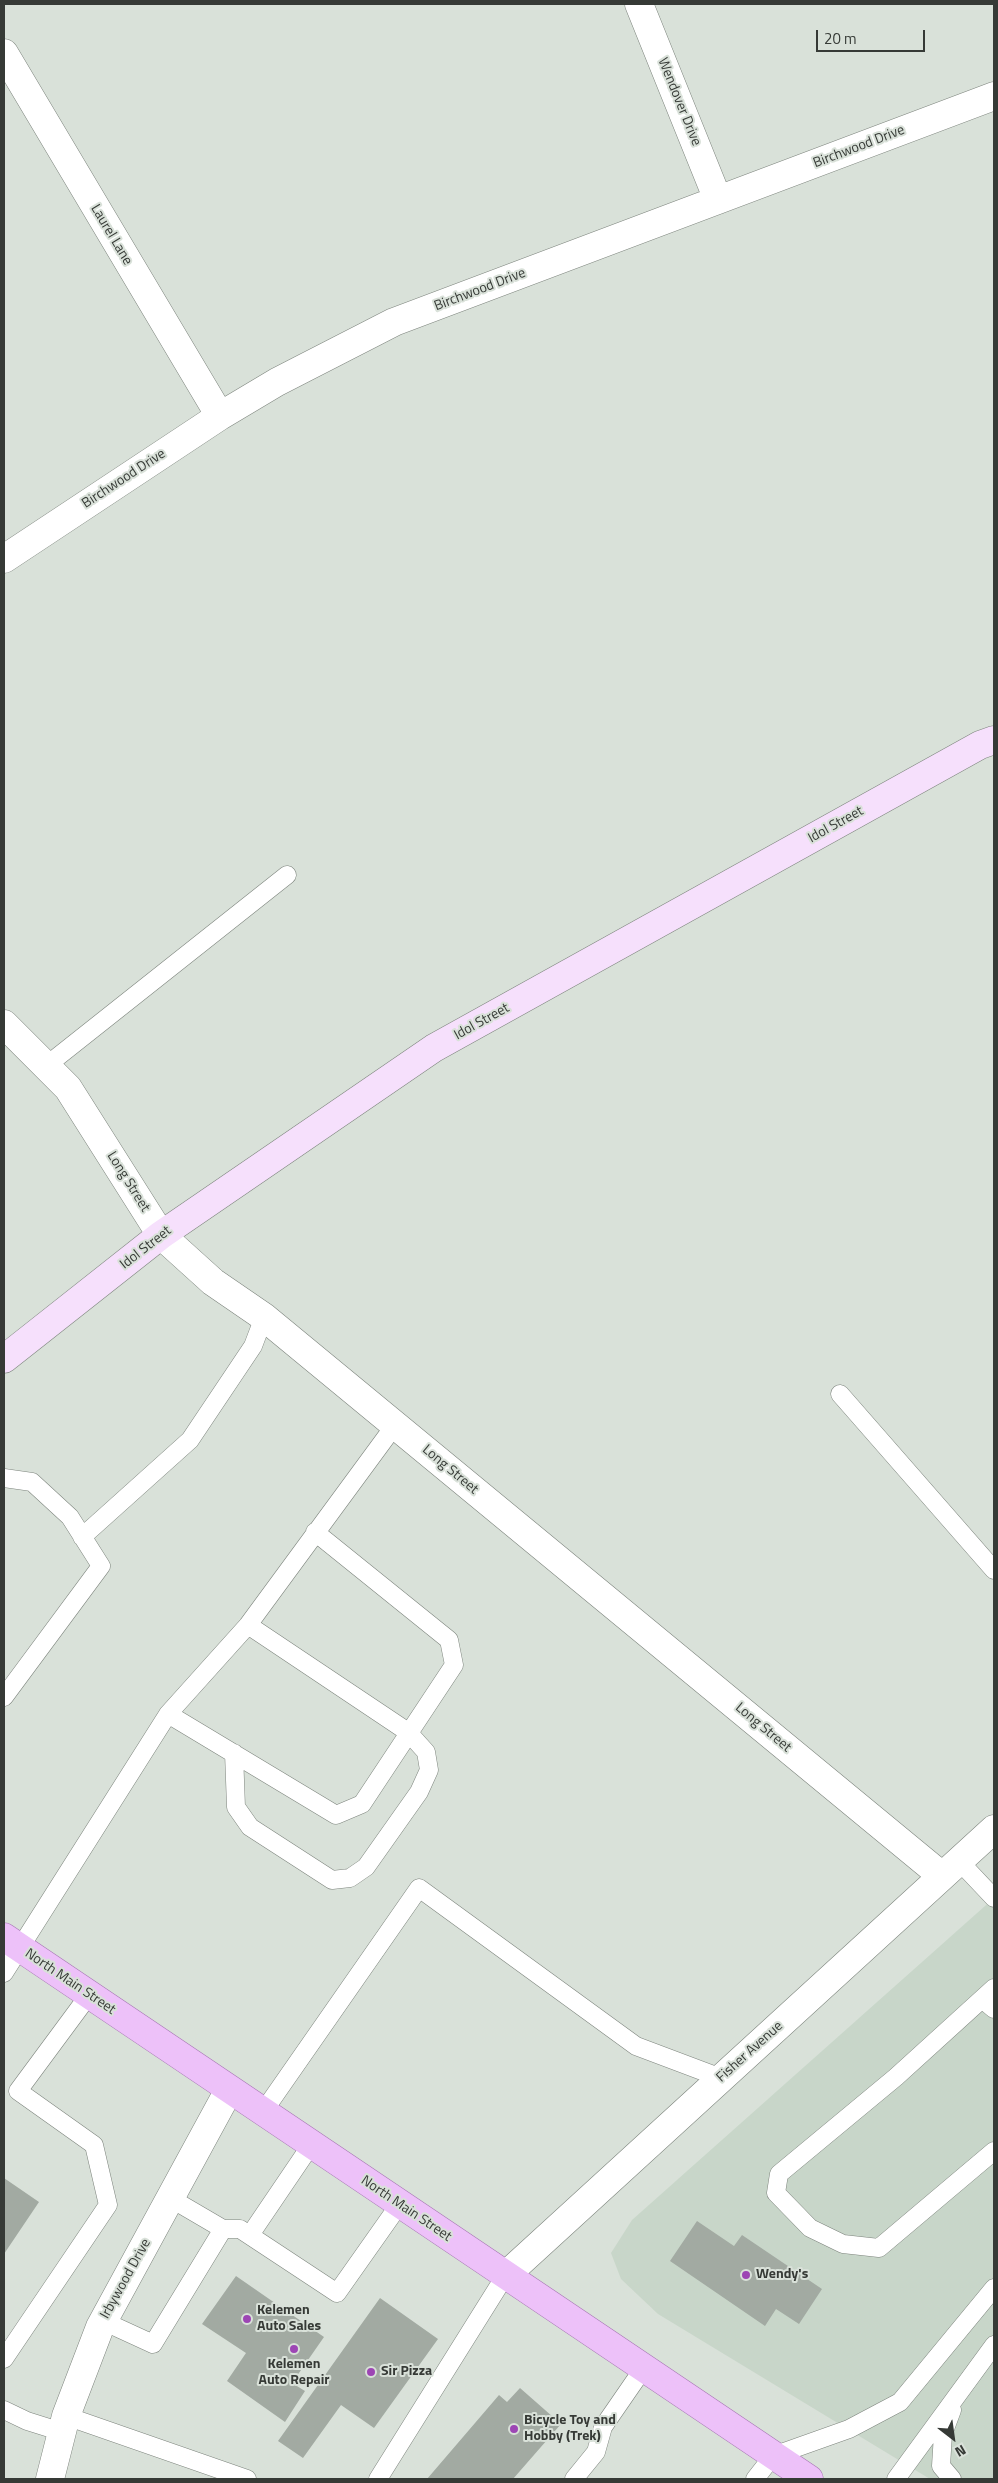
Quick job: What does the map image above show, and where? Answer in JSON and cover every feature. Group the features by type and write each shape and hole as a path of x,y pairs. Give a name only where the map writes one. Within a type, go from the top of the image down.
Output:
{"main road":[{"name":"North Main Street","path":"12,1942 399,2205 809,2479"}],"street":[{"name":"Wendover Drive","path":"639,4 718,200"},
{"name":"Laurel Lane","path":"4,54 220,416"},
{"name":"Birchwood Drive","path":"4,558 220,416 277,382 394,322 994,96"},
{"name":"Idol Street","path":"4,1359 161,1235 434,1048 972,750 994,740"},
{"name":"Long Street","path":"4,1024 68,1088 161,1235 213,1282 264,1317 395,1425 951,1868"},
{"name":"Fisher Avenue","path":"505,2276 994,1828"},
{"name":"Irbywood Drive","path":"50,2479 64,2424 103,2321 230,2090"}],"lane":[{"path":"46,1066 287,876"},
{"path":"82,1537 190,1440 253,1346 264,1317"},
{"path":"840,1394 994,1570"},
{"path":"4,1973 12,1942 168,1714 248,1625 395,1425"},
{"path":"4,1478 32,1482 70,1517 101,1566 4,1697"},
{"path":"168,1714 336,1814 362,1804 454,1665 449,1640 315,1532"},
{"path":"234,1753 236,1807 250,1827 332,1880 350,1878 366,1867 419,1792 428,1770 426,1752 408,1732 248,1625"},
{"path":"951,1868 994,1898"},
{"path":"263,2112 419,1888 636,2046 722,2078"},
{"path":"4,2359 108,2205 94,2146 18,2092 90,1995"},
{"path":"990,1998 779,2174 776,2193 810,2228 843,2244 879,2248 994,2151"},
{"path":"250,2235 311,2145"},
{"path":"170,2198 223,2229 240,2228 337,2293 399,2205"},
{"path":"103,2321 153,2344 223,2229"},
{"path":"378,2479 505,2276"},
{"path":"755,2479 773,2456 849,2429 900,2402 994,2288"},
{"path":"896,2479 960,2388 994,2345"},
{"path":"574,2479 596,2452 603,2427 643,2369"},
{"path":"952,2479 941,2466 944,2434 960,2388"},
{"path":"4,2410 27,2421 64,2424 247,2479"}],"shaded area":[{"path":"994,1898 994,2479 930,2479 658,2314 621,2279 611,2253 632,2220"}],"building":[{"path":"4,2178 39,2202 4,2254"},
{"name":"Wendy's","path":"697,2221 734,2246 742,2235 822,2289 799,2324 776,2309 765,2326 670,2261"},
{"path":"236,2276 324,2337 292,2383 305,2391 285,2422 227,2381 246,2353 202,2324"},
{"name":"Sir Pizza","path":"380,2298 438,2339 374,2428 341,2405 303,2458 278,2441"},
{"path":"520,2388 561,2424 513,2479 427,2479 499,2395 507,2402"}],"place":[{"name":"Wendy's","path":"746,2275"},
{"name":"Kelemen Auto Sales","path":"247,2319"},
{"name":"Kelemen Auto Repair","path":"294,2349"},
{"name":"Sir Pizza","path":"371,2372"},
{"name":"Bicycle Toy and Hobby (Trek)","path":"514,2429"}]}
